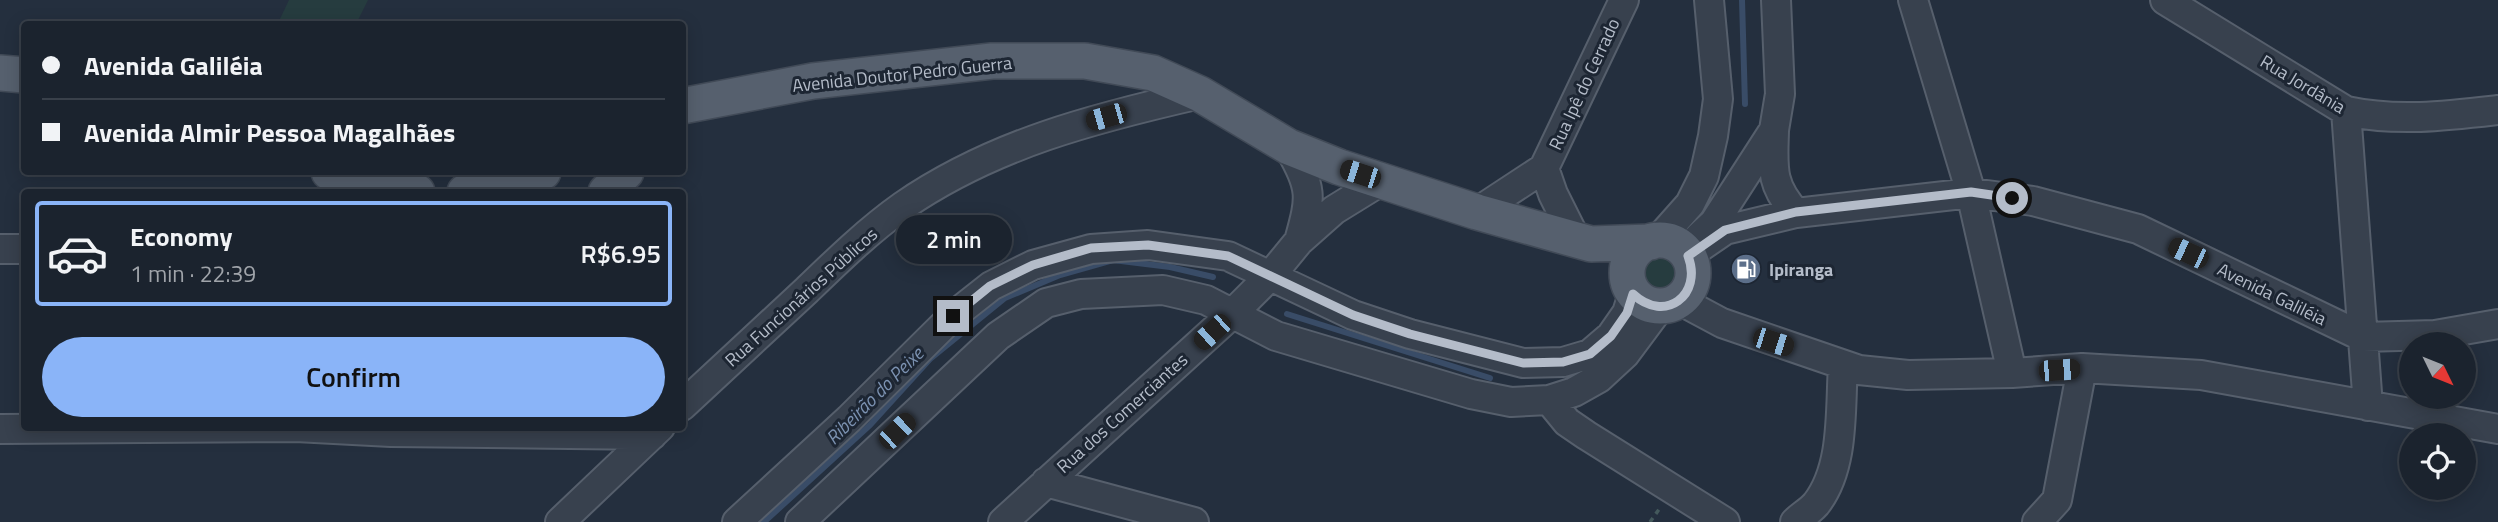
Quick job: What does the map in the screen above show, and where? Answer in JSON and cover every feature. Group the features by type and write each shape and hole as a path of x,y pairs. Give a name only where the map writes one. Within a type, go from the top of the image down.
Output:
{"main road":[{"name":"Avenida Doutor Pedro Guerra","path":"686,105 813,81 992,61 1085,61 1153,73 1200,94 1289,147 1477,212 1584,242 1670,247"},
{"path":"0,73 21,75"},
{"path":"304,175 328,189"},
{"path":"339,175 371,185 397,189"},
{"path":"478,189 531,175"},
{"name":"Avenida Doutor Pedro Guerra","path":"1584,242 1650,294"},
{"path":"1641,247 1670,247 1692,267 1692,280 1688,291 1650,294 1633,254 1641,247"}],"street":[{"name":"Rua Ipê do Cerrado","path":"1477,212 1544,169 1624,0"},
{"path":"1670,247 1704,176 1713,136 1718,99 1709,0"},
{"path":"1776,0 1780,94 1774,130 1773,165 1775,184 1782,198 1796,212"},
{"path":"1913,0 1971,192 2012,373"},
{"name":"Rua Jordânia","path":"2165,0 2346,111 2375,117 2431,118 2498,110"},
{"name":"Rua Funcionários Públicos","path":"686,402 838,261 903,207 967,169 1043,135 1200,94"},
{"path":"2346,111 2368,406"},
{"path":"1670,247 1714,223 1774,130"},
{"path":"1289,147 1306,178 1308,208 1299,241"},
{"name":"Rua Ipê do Cerrado","path":"1544,169 1553,194 1584,242"},
{"name":"Rua dos Comerciantes","path":"1003,522 1233,314 1299,241 1334,210 1381,181"},
{"name":"Avenida Galiléia","path":"1670,247 1796,212 1971,192 2033,201 2138,229 2363,337 2435,335 2498,324"},
{"path":"737,522 849,419 953,316 990,286 1033,265 1091,248 1148,245 1228,256 1353,315 1410,334 1523,363 1563,362 1590,354 1611,336 1627,313 1650,294"},
{"path":"0,249 21,249"},
{"path":"800,522 998,336 1046,303 1081,293 1163,290 1206,300 1276,337 1471,394 1511,402 1549,400 1574,392 1599,378 1625,354 1650,294"},
{"path":"1650,294 1722,323 1859,370 1908,375 2012,373 2082,368 2201,375 2498,429"},
{"path":"1795,522 1815,504 1831,478 1838,447 1843,365"},
{"path":"2037,522 2056,511 2082,368"},
{"path":"1549,400 1567,422 1725,522"},
{"path":"0,429 21,429"},
{"path":"560,522 656,431"},
{"path":"1046,482 1194,522"}],"green space":[{"path":"289,0 368,0 358,21 279,21"},
{"path":"1662,249 1680,256 1687,274 1680,292 1662,299 1644,292 1637,274 1644,256"}],"waterway":[{"name":"Ribeirão do Peixe","path":"1742,0 1745,104"},
{"name":"Ribeirão do Peixe","path":"764,522 870,425 930,359 1005,298 1060,275 1113,260 1170,267 1213,277"},
{"name":"Ribeirão do Peixe","path":"1287,314 1490,378"}],"place":[{"name":"Ipiranga","path":"1746,269"}],"route":[{"path":"953,316 990,286 1033,265 1091,248 1148,245 1228,256 1353,315 1410,334 1523,363 1563,362 1590,354 1611,336 1627,313 1633,294 1641,301 1660,307 1679,300 1688,291 1692,280 1692,267 1688,256 1725,230 1796,212 1971,192 2012,198"}]}
